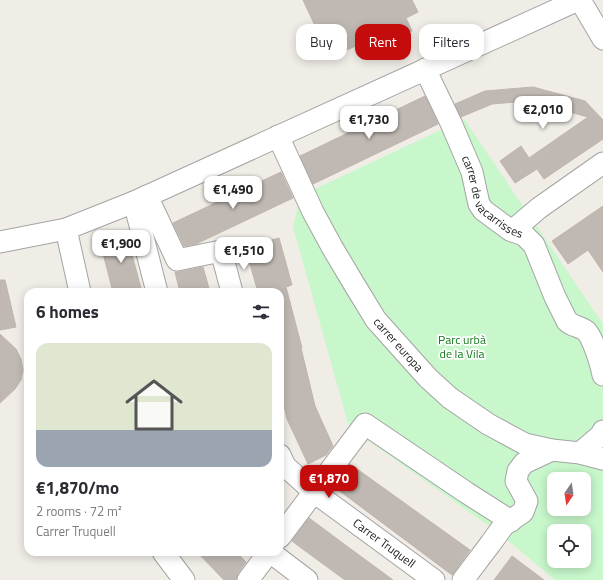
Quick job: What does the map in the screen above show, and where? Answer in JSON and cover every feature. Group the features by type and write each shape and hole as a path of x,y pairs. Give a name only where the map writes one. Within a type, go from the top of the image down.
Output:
{"street":[{"path":"0,242 66,229 141,199 579,0 603,39"},
{"name":"carrer de vacarrisses","path":"426,69 472,172 479,204 483,210 510,230 524,235 534,245 555,297 567,321 576,327 581,327 590,335 600,353 603,375"},
{"name":"carrer europa","path":"278,136 332,247 376,320 428,378 450,398 488,424 525,444 552,450 580,453 603,459"},
{"path":"512,231 539,208 603,163"},
{"path":"141,199 177,260 221,251 231,288"},
{"path":"141,199 156,288"},
{"path":"66,229 79,288"},
{"path":"284,533 365,424 467,493 517,516"},
{"path":"580,453 601,435 603,431"},
{"path":"463,580 504,525 517,516 527,501 516,481 518,471 524,463 552,450"},
{"name":"Carrer Truquell","path":"284,463 314,492 434,580"},
{"path":"166,556 184,580"},
{"path":"248,580 267,556"},
{"path":"275,556 307,580"}],"green space":[{"name":"Parc urbà de la Vila","path":"464,119 603,324 603,580 555,580 499,533 349,427 293,227 300,196"}],"building":[{"path":"303,0 412,0 418,12 406,18 409,24 355,24 355,46 347,50 347,24 314,24"},
{"path":"533,87 585,101 603,120 603,139 544,179 537,169 515,183 500,161 521,146 529,158 588,117 529,101 492,104 461,117 455,104 485,91"},
{"path":"425,96 438,124 313,184 300,156"},
{"path":"281,172 293,198 196,244 184,246 173,223"},
{"path":"603,206 603,272 588,250 568,264 552,241"},
{"path":"126,232 141,288 112,288 100,242"},
{"path":"279,238 292,285 286,287 315,406 333,446 326,455 308,464 287,419 284,405 284,288 257,288 245,247"},
{"path":"203,267 209,288 179,288 175,272"},
{"path":"0,280 5,280 16,327 0,330"},
{"path":"0,334 16,349 21,359 23,370 21,380 15,389 0,403"},
{"path":"350,464 470,550 452,575 333,486"},
{"path":"309,518 393,580 345,580 304,550 292,541"},
{"path":"201,556 240,556 246,562 238,573 236,580 224,580"},
{"path":"512,556 544,580 494,580"}]}
